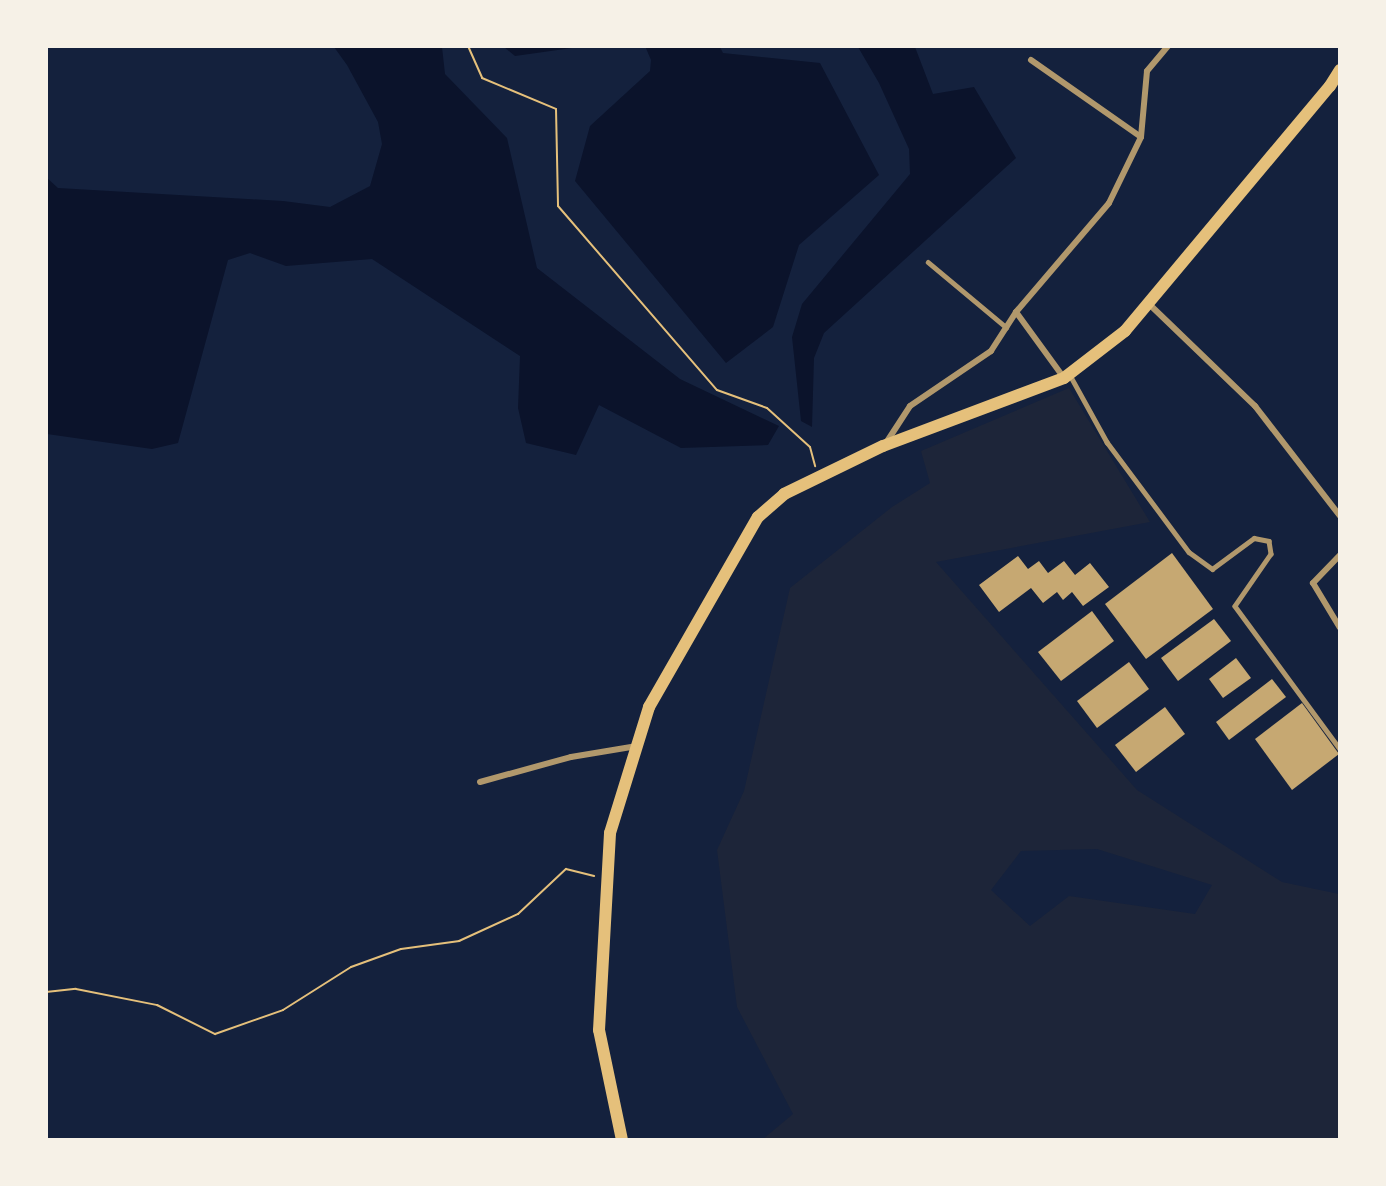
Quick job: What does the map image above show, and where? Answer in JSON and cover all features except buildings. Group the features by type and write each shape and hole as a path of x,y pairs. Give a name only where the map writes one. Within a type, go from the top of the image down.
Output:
{"main road":[{"path":"622,1140 599,1030 610,833 649,707 758,517 784,494 884,446 1066,375 1125,331 1335,88 1340,70"}],"street":[{"path":"884,446 910,406 991,351 1016,312 1109,203 1141,137 1147,71 1168,46"},
{"path":"1031,60 1141,137"},
{"path":"1148,303 1255,406 1340,516"},
{"path":"1016,312 1066,375"},
{"path":"1340,555 1313,583 1340,628"},
{"path":"480,782 571,757 637,746"}],"lane":[{"path":"928,262 1006,327"},
{"path":"1066,375 1111,449 1189,552 1212,569 1254,538 1269,541 1271,554 1235,606 1340,748"}],"path":[{"path":"468,46 482,78 556,109 558,206 717,390 767,408 799,434 810,447 818,478"},
{"path":"46,992 76,989 157,1005 215,1034 284,1010 351,967 400,949 459,941 519,914 566,869 608,879"}],"shaded area":[{"path":"645,46 720,47 723,53 820,63 879,175 799,245 773,327 726,363 575,181 590,126 650,71 651,60"},
{"path":"334,47 442,47 445,74 507,138 537,268 680,379 779,426 768,445 681,448 599,405 576,455 526,443 518,408 520,356 372,259 286,266 250,253 228,260 178,443 152,449 47,434 47,178 58,188 283,201 330,207 370,186 382,144 378,122 347,65"},
{"path":"504,47 579,47 515,56"},
{"path":"858,47 915,47 933,94 974,87 1016,158 824,333 814,358 812,427 801,421 792,337 802,304 910,174 909,149 879,83"},
{"path":"1069,388 1150,522 936,562 1137,790 1282,882 1339,894 1339,1139 763,1139 793,1114 737,1007 717,850 744,791 790,588 892,507 930,483 921,451","holes":["1097,849 1212,885 1195,914 1069,896 1030,926 991,890 1021,851"]}]}
